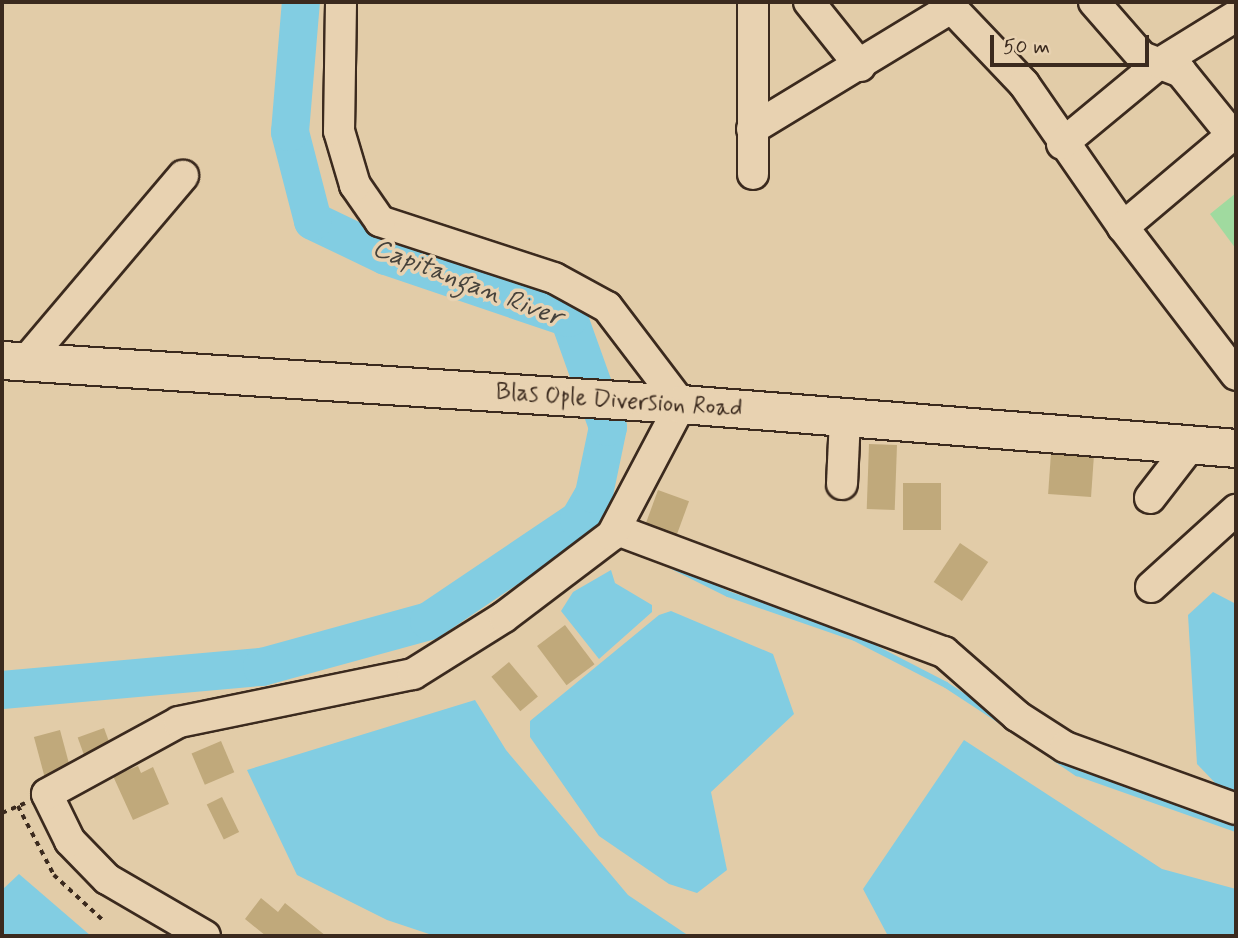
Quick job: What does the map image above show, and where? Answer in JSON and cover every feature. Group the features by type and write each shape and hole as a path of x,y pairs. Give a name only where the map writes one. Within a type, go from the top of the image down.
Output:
{"main road":[{"name":"Blas Ople Diversion Road","path":"14,361 674,404 1236,448"}],"street":[{"path":"205,936 107,879 70,841 47,794 179,722 414,674 504,617 590,555 615,532 674,404 607,307 554,278 380,221 355,185 340,131 341,2"},
{"path":"752,174 753,2"},
{"path":"809,2 860,66"},
{"path":"1094,2 1142,57 1181,72 1232,135 1122,227"},
{"path":"752,129 860,66 948,5 1024,85 1062,144 1122,227 1236,375"},
{"path":"1062,144 1160,63 1236,16"},
{"path":"14,361 183,176"},
{"path":"842,484 845,418"},
{"path":"1150,498 1191,444"},
{"path":"1151,586 1236,510"},
{"path":"615,532 944,652 1017,716 1065,747 1236,810"}],"path":[{"path":"18,806 54,875 105,922"}],"green space":[{"path":"1236,193 1236,249 1210,214"}],"water":[{"path":"611,570 615,583 652,605 652,612 599,659 561,611 573,592"},
{"path":"1213,592 1236,604 1236,794 1220,788 1197,764 1188,615"},
{"path":"671,611 773,654 794,714 711,792 727,870 697,893 669,884 599,836 530,737 530,721 659,615"},
{"path":"475,700 506,750 628,895 689,936 435,936 387,920 297,875 247,770"},
{"path":"964,740 1162,869 1236,889 1236,936 888,936 863,889"},
{"path":"19,874 91,936 2,936 2,890"}],"building":[{"path":"869,444 897,445 895,510 867,509"},
{"path":"1051,453 1094,456 1091,497 1048,494"},
{"path":"903,483 941,483 941,530 903,530"},
{"path":"658,490 689,501 675,539 644,528"},
{"path":"960,543 988,562 962,601 934,582"},
{"path":"565,625 594,664 567,685 537,646"},
{"path":"509,662 538,696 520,711 491,677"},
{"path":"104,728 113,753 87,763 78,738"},
{"path":"60,730 72,775 46,782 34,737"},
{"path":"221,741 234,772 205,785 192,754"},
{"path":"138,766 141,773 153,767 169,804 133,820 113,776"},
{"path":"222,797 239,832 224,840 207,804"},
{"path":"261,898 278,912 285,903 326,936 266,936 245,919"}],"waterway":[{"name":"Capitangan River","path":"2,690 262,667 429,621 579,520 594,494 608,427 569,318 386,256 313,221 290,132 301,2"},
{"path":"579,520 601,530"},
{"path":"670,565 728,594 855,638 946,685 1007,725"},
{"path":"1053,757 1077,773 1236,829"}]}
